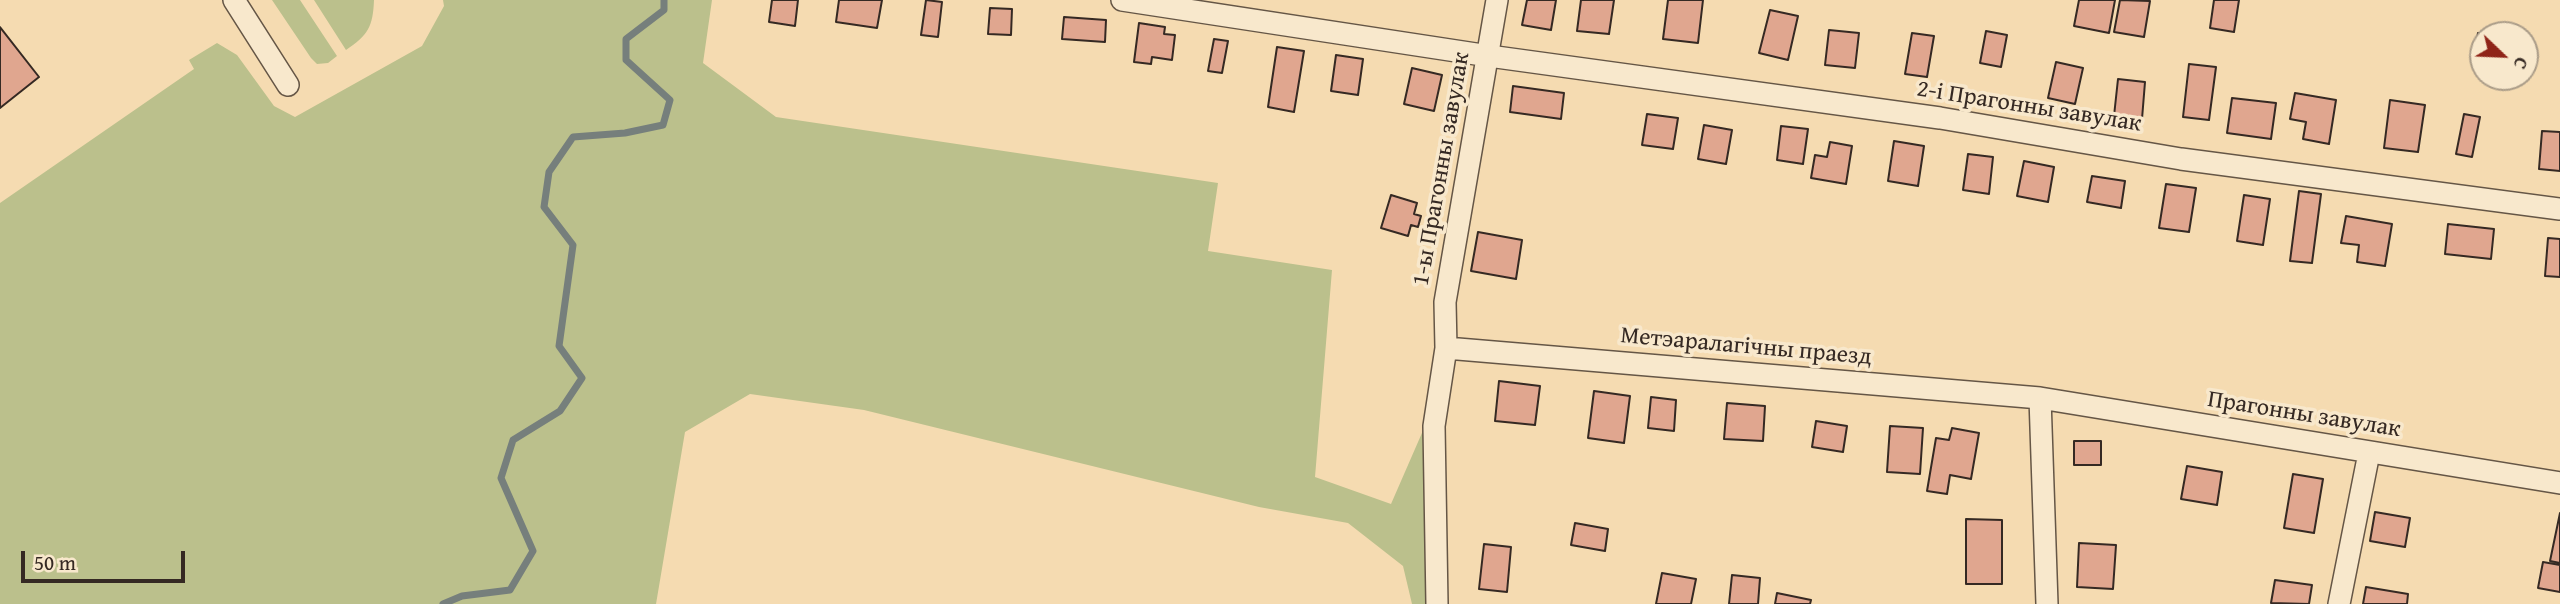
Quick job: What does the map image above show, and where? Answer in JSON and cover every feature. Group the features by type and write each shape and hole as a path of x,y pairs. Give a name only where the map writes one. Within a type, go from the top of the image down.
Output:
{"street":[{"path":"234,0 288,85"},
{"name":"2-і Прагонны завулак","path":"1122,0 1489,56 1940,117 2181,159 2560,209"},
{"name":"1-ы Прагонны завулак","path":"1437,604 1434,426 1446,348 1445,302 1497,0"},
{"name":"Метэаралагічны праезд","path":"1446,348 2040,398"},
{"path":"2040,398 2047,604"},
{"name":"Прагонны завулак","path":"2040,398 2560,483"},
{"path":"2339,604 2369,453"}],"green space":[{"path":"272,0 300,0 337,56 328,63 317,64"},
{"path":"314,0 374,0 371,24 360,40 346,50"},
{"path":"443,0 712,0 703,63 776,117 1218,183 1208,251 1332,270 1315,477 1391,504 1425,426 1428,604 1412,604 1403,566 1348,523 1259,507 864,410 750,394 685,432 656,604 0,604 0,203 194,69 189,60 217,43 237,55 274,106 295,117 422,46 444,6"}],"building":[{"path":"772,0 798,0 795,26 769,22"},
{"path":"839,0 882,0 877,28 836,22"},
{"path":"926,0 942,2 938,37 921,35"},
{"path":"1527,0 1556,0 1551,30 1522,25"},
{"path":"1581,0 1614,0 1609,34 1577,31"},
{"path":"1668,0 1703,0 1698,43 1663,39"},
{"path":"2079,0 2115,0 2109,33 2074,26"},
{"path":"2120,0 2150,1 2144,37 2114,32"},
{"path":"2214,0 2239,0 2234,32 2210,28"},
{"path":"990,8 1012,9 1011,35 988,34"},
{"path":"1770,10 1798,16 1788,60 1759,53"},
{"path":"1064,17 1106,20 1105,42 1062,39"},
{"path":"1139,23 1165,27 1164,34 1175,35 1172,60 1152,57 1151,64 1134,62"},
{"path":"0,27 39,77 0,108"},
{"path":"1829,30 1859,33 1855,68 1825,65"},
{"path":"1986,31 2007,35 2001,67 1980,63"},
{"path":"1912,33 1934,36 1927,77 1905,74"},
{"path":"1214,39 1228,41 1222,73 1208,71"},
{"path":"1277,47 1304,51 1294,112 1268,107"},
{"path":"1336,55 1363,59 1358,95 1331,91"},
{"path":"2056,62 2083,68 2075,104 2048,98"},
{"path":"2189,64 2216,67 2209,120 2183,117"},
{"path":"1412,68 1442,75 1434,111 1404,104"},
{"path":"2118,79 2145,82 2142,119 2114,116"},
{"path":"1513,86 1564,93 1561,119 1510,112"},
{"path":"2295,93 2336,100 2329,144 2303,139 2306,122 2290,119"},
{"path":"2232,98 2276,103 2271,139 2227,133"},
{"path":"2390,100 2425,105 2418,152 2384,148"},
{"path":"1647,114 1678,118 1673,149 1642,145"},
{"path":"2464,114 2480,117 2472,157 2456,154"},
{"path":"1704,125 1732,130 1726,164 1698,159"},
{"path":"1781,126 1808,129 1803,164 1777,160"},
{"path":"2542,131 2560,132 2560,171 2539,169"},
{"path":"1894,141 1924,146 1918,186 1888,181"},
{"path":"1830,142 1852,146 1846,184 1811,178 1815,155 1827,157"},
{"path":"1968,154 1993,157 1989,194 1963,190"},
{"path":"2024,161 2054,167 2048,202 2017,196"},
{"path":"2092,176 2125,181 2121,208 2087,202"},
{"path":"2166,184 2196,188 2189,232 2159,228"},
{"path":"2299,191 2321,194 2312,263 2290,261"},
{"path":"1391,195 1417,203 1414,214 1421,216 1418,227 1411,225 1408,236 1381,228"},
{"path":"2244,195 2270,199 2263,245 2237,241"},
{"path":"2346,216 2392,224 2385,266 2357,262 2359,245 2341,243"},
{"path":"2448,224 2494,229 2491,259 2445,254"},
{"path":"1478,232 1522,240 1516,279 1471,271"},
{"path":"2548,238 2560,239 2560,277 2545,276"},
{"path":"1499,381 1540,386 1535,425 1495,421"},
{"path":"1594,391 1630,396 1624,443 1588,438"},
{"path":"1651,397 1676,400 1674,431 1648,428"},
{"path":"1727,403 1765,406 1763,441 1724,439"},
{"path":"1816,421 1847,426 1843,452 1812,447"},
{"path":"1890,426 1923,428 1920,474 1887,472"},
{"path":"1952,428 1979,433 1971,479 1950,475 1947,494 1927,491 1936,438 1949,440"},
{"path":"2074,441 2101,441 2101,465 2074,465"},
{"path":"2187,466 2222,472 2217,505 2181,499"},
{"path":"2293,474 2323,479 2314,533 2284,528"},
{"path":"2375,512 2410,518 2405,547 2370,541"},
{"path":"2560,513 2560,563 2550,561"},
{"path":"1966,519 2002,520 2002,584 1966,584"},
{"path":"1575,523 1608,529 1605,551 1571,545"},
{"path":"2079,543 2116,545 2113,589 2077,587"},
{"path":"1484,544 1511,547 1507,592 1479,589"},
{"path":"2543,562 2560,565 2560,592 2538,588"},
{"path":"1662,573 1696,579 1691,604 1656,604"},
{"path":"1732,575 1760,578 1758,604 1729,604"},
{"path":"2275,580 2312,585 2309,604 2271,603"},
{"path":"2366,587 2408,594 2407,604 2363,604"},
{"path":"1777,593 1811,600 1810,604 1775,604"}],"waterway":[{"path":"443,604 462,596 510,590 533,551 501,478 513,440 560,411 582,378 559,346 573,245 544,207 549,172 573,137 625,133 663,125 670,100 626,60 626,39 664,10 664,0"}]}
